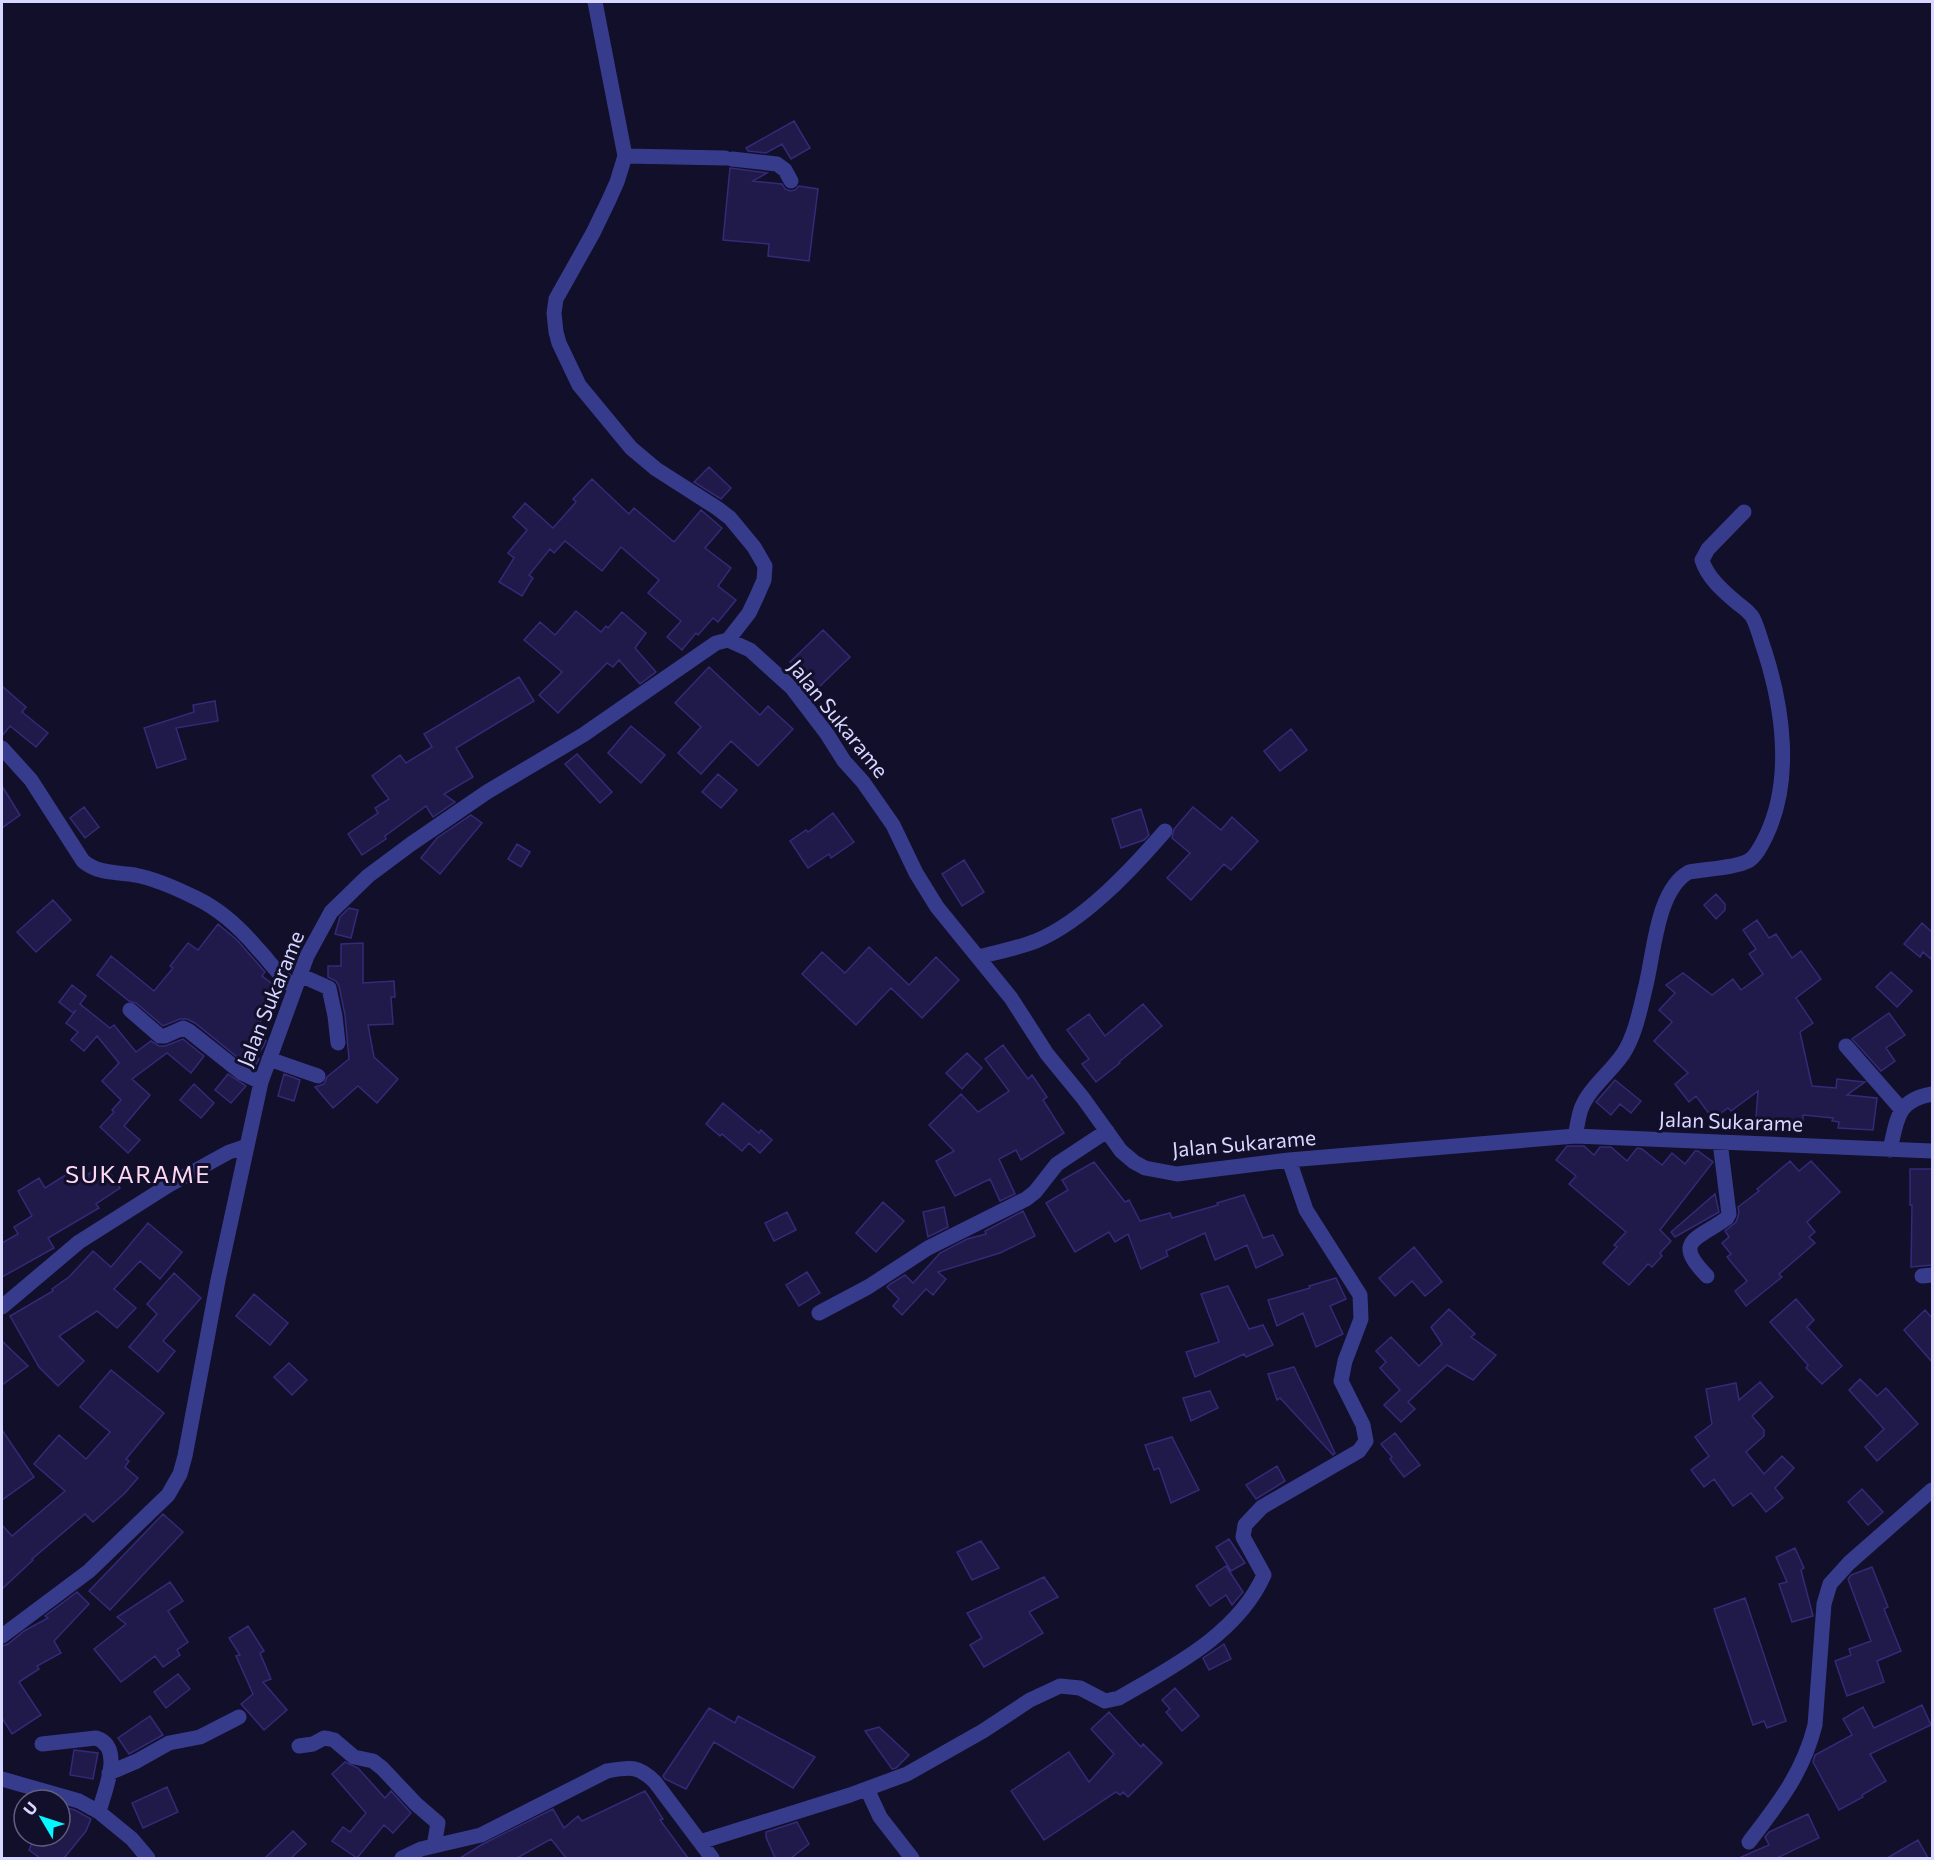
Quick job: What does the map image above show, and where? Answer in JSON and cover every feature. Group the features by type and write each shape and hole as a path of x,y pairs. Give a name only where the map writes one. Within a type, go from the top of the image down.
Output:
{"street":[{"path":"595,2 625,156 608,202 556,299 554,313 559,343 579,386 631,448 664,474 730,518 754,547 765,566 764,580 749,613 728,640"},
{"path":"625,156 728,158 777,164 785,170 791,181"},
{"path":"1575,1136 1581,1108 1592,1091 1624,1053 1632,1034 1646,988 1658,927 1671,890 1682,876 1689,872 1748,861 1756,854 1772,824 1779,801 1781,737 1779,709 1773,679 1752,617 1723,591 1704,567 1702,560 1708,549 1744,512"},
{"name":"Jalan Sukarame","path":"2,1636 88,1571 168,1495 180,1474 218,1280 261,1082 307,956 331,912 368,876 411,844 487,792 583,735 716,643 728,640 750,650 792,688 893,825 916,873 937,907 1011,998 1047,1054 1121,1151 1145,1168 1177,1174 1288,1160 1575,1136 1932,1151"},
{"path":"2,748 32,780 76,854 89,867 137,875 197,898 243,933 278,974 298,982 329,988 338,1043"},
{"path":"978,957 1035,941 1060,928 1085,910 1138,862 1165,831"},
{"path":"130,1010 160,1036 183,1028 189,1031 242,1073 261,1082"},
{"path":"1846,1046 1902,1110"},
{"path":"269,1059 318,1076"},
{"path":"1890,1150 1896,1120 1902,1110 1919,1096 1932,1094"},
{"path":"819,1313 868,1287 928,1248 1026,1199 1035,1192 1057,1164 1107,1131"},
{"path":"1707,1276 1696,1264 1689,1249 1695,1239 1719,1224 1729,1214 1720,1142"},
{"path":"2,1307 79,1242 169,1185 229,1152 247,1146"},
{"path":"700,1842 907,1774 983,1731 1030,1701 1060,1686 1080,1688 1106,1701 1119,1698 1206,1645 1242,1609 1256,1592 1264,1575 1243,1536 1245,1525 1262,1507 1359,1451 1366,1441 1363,1425 1341,1381 1345,1360 1361,1319 1360,1295 1306,1210 1288,1160"},
{"path":"1749,1842 1795,1778 1811,1742 1815,1725 1824,1604 1830,1584 1849,1563 1932,1490"},
{"path":"109,1773 169,1743 200,1737 239,1717"},
{"path":"42,1744 96,1738 103,1740 112,1753 99,1812"},
{"path":"299,1746 313,1744 324,1738 334,1740 354,1757 372,1761 382,1768 416,1804 439,1823 434,1846"},
{"path":"402,1858 421,1849 481,1835 607,1771 629,1767 644,1771 655,1782 712,1858"},
{"path":"2,1779 79,1801 99,1812 132,1839 148,1858"},
{"path":"867,1789 879,1818 912,1858"}],"building":[{"path":"794,121 810,148 791,159 782,144 766,153 748,151 746,148"},
{"path":"730,168 767,173 753,181 782,184 790,191 799,186 818,189 809,261 768,256 769,244 723,240"},
{"path":"709,467 731,488 721,499 694,482"},
{"path":"592,479 629,514 634,508 674,542 701,510 722,528 705,548 731,568 718,586 736,600 718,622 713,618 682,650 667,637 681,621 648,593 659,580 621,547 602,571 565,541 554,553 550,549 529,575 533,578 522,596 499,582 514,558 508,553 527,530 513,517 525,503 553,528 576,502 573,499"},
{"path":"576,611 601,632 606,626 608,628 622,612 646,633 635,648 656,672 640,684 619,660 613,667 607,663 558,713 539,695 562,672 524,640 540,622 555,635"},
{"path":"823,630 850,657 817,689 790,662"},
{"path":"709,667 760,715 768,706 793,729 758,766 731,741 701,774 678,753 701,727 675,703"},
{"path":"519,677 534,701 456,748 473,777 444,794 455,802 433,817 426,806 385,836 386,839 362,855 348,834 378,813 375,808 389,799 372,776 400,755 406,763 432,747 424,734"},
{"path":"2,686 26,707 22,712 48,733 36,747 10,726 2,736"},
{"path":"215,701 218,721 176,728 186,759 157,768 144,728 194,712 193,705"},
{"path":"631,726 665,755 641,783 608,753"},
{"path":"1291,729 1307,750 1280,771 1264,751"},
{"path":"577,754 612,792 600,803 565,764"},
{"path":"718,774 737,790 721,808 702,792"},
{"path":"2,786 20,815 2,828"},
{"path":"84,807 99,827 85,838 70,818"},
{"path":"1193,807 1221,830 1232,817 1258,841 1231,870 1224,864 1191,900 1167,878 1190,853 1172,838 1174,829"},
{"path":"1141,809 1149,835 1144,840 1121,848 1112,819"},
{"path":"833,813 854,842 831,858 829,854 808,868 790,841 806,830 808,832"},
{"path":"471,815 482,823 440,874 421,858 437,838"},
{"path":"517,844 530,852 521,867 508,859"},
{"path":"964,860 984,892 962,906 942,874"},
{"path":"1716,894 1725,904 1725,910 1716,919 1704,905"},
{"path":"53,900 71,920 36,952 17,932"},
{"path":"349,908 358,910 351,938 335,934 340,917"},
{"path":"1757,920 1769,938 1776,934 1792,958 1801,951 1821,979 1796,998 1813,1023 1800,1032 1812,1086 1836,1088 1837,1079 1865,1082 1847,1095 1877,1098 1873,1130 1838,1128 1839,1122 1832,1121 1833,1118 1803,1115 1803,1125 1781,1123 1781,1119 1756,1117 1758,1091 1731,1111 1728,1108 1713,1119 1696,1096 1689,1102 1675,1084 1688,1073 1654,1041 1672,1022 1659,1010 1675,993 1666,985 1683,973 1712,995 1733,979 1741,990 1763,974 1749,954 1756,949 1743,930"},
{"path":"1922,923 1932,932 1932,960 1923,952 1920,957 1904,944"},
{"path":"218,924 237,940 265,972 262,976 283,992 253,1031 266,1041 256,1057 259,1059 254,1068 187,1019 180,1019 163,1026 97,975 111,956 154,991 173,968 170,966 188,943 198,950"},
{"path":"363,943 363,983 394,981 395,997 391,997 393,1024 368,1025 374,1057 398,1079 377,1103 358,1086 333,1108 315,1087 324,1084 327,1077 349,1059 345,1015 339,986 336,981 328,977 328,966 341,966 341,944"},
{"path":"869,947 909,985 936,957 959,980 922,1018 891,988 856,1025 802,974 822,952 845,973"},
{"path":"1891,972 1912,991 1897,1007 1876,987"},
{"path":"72,985 86,996 80,1004 110,1028 114,1025 136,1052 151,1041 159,1046 165,1046 183,1039 204,1056 191,1073 167,1053 132,1079 150,1095 124,1126 140,1140 128,1153 100,1127 114,1112 112,1110 121,1100 102,1081 119,1063 97,1036 84,1051 71,1040 78,1032 66,1023 76,1010 73,1013 59,1002"},
{"path":"1143,1004 1162,1026 1096,1082 1082,1064 1089,1059 1067,1030 1089,1014 1105,1036"},
{"path":"1889,1013 1905,1035 1886,1048 1895,1061 1881,1071 1852,1039"},
{"path":"1003,1045 1028,1079 1032,1075 1047,1097 1043,1100 1064,1133 1021,1160 1016,1150 999,1159 1015,1194 1000,1201 990,1179 955,1196 936,1161 954,1151 929,1125 961,1094 978,1112 1009,1091 985,1059"},
{"path":"967,1053 982,1068 962,1089 946,1073"},
{"path":"228,1074 246,1086 231,1103 215,1090"},
{"path":"284,1074 300,1080 294,1101 278,1096"},
{"path":"1615,1080 1641,1101 1631,1113 1620,1104 1611,1115 1596,1102"},
{"path":"194,1084 214,1103 201,1118 180,1100"},
{"path":"723,1103 759,1133 761,1130 772,1140 760,1153 749,1143 742,1151 706,1124"},
{"path":"1567,1146 1584,1146 1594,1155 1600,1147 1611,1147 1627,1161 1637,1148 1642,1149 1662,1165 1672,1153 1685,1164 1695,1151 1698,1151 1713,1162 1660,1230 1671,1241 1660,1253 1662,1256 1652,1267 1648,1264 1629,1285 1603,1263 1617,1247 1614,1245 1626,1232 1569,1184 1576,1176 1556,1160"},
{"path":"1790,1161 1799,1171 1811,1161 1840,1192 1807,1222 1815,1232 1809,1237 1815,1243 1779,1274 1782,1277 1746,1306 1735,1291 1747,1281 1727,1257 1731,1254 1722,1243 1729,1237 1725,1231 1736,1222 1738,1207 1759,1191 1757,1189"},
{"path":"1094,1162 1125,1202 1129,1200 1140,1221 1170,1213 1172,1218 1244,1195 1263,1238 1273,1235 1283,1255 1256,1268 1247,1245 1215,1260 1205,1233 1166,1251 1168,1256 1141,1269 1128,1234 1115,1242 1109,1232 1075,1252 1046,1203 1068,1190 1062,1180"},
{"path":"104,1164 120,1188 96,1204 99,1208 48,1238 54,1248 2,1277 2,1243 18,1234 14,1227 32,1216 18,1191 39,1178 45,1188 75,1169 81,1179"},
{"path":"1910,1169 1932,1169 1932,1265 1911,1267"},
{"path":"1715,1194 1719,1212 1675,1237 1671,1232"},
{"path":"883,1202 904,1221 876,1252 856,1233"},
{"path":"944,1207 948,1227 928,1237 923,1212"},
{"path":"1023,1211 1035,1236 1000,1253 938,1272 946,1279 933,1295 926,1289 902,1315 893,1306 899,1299 887,1287 890,1284 905,1275 913,1283 940,1253 967,1239 986,1234 985,1231"},
{"path":"787,1212 796,1230 774,1241 765,1223"},
{"path":"148,1223 182,1252 160,1279 140,1261 114,1289 136,1308 117,1328 97,1311 59,1336 84,1361 58,1386 39,1367 10,1316 53,1291 52,1289 69,1277 93,1251 111,1267"},
{"path":"1414,1247 1442,1282 1425,1296 1412,1281 1395,1296 1379,1278"},
{"path":"807,1272 820,1293 799,1306 786,1285"},
{"path":"174,1273 201,1298 163,1341 175,1351 158,1372 129,1347 157,1314 147,1304"},
{"path":"1336,1278 1346,1299 1330,1306 1343,1334 1316,1347 1303,1313 1277,1326 1268,1300"},
{"path":"1228,1286 1249,1329 1263,1325 1273,1345 1246,1357 1244,1354 1195,1377 1186,1352 1219,1342 1201,1294"},
{"path":"254,1294 288,1323 270,1345 236,1316"},
{"path":"1796,1299 1814,1320 1807,1327 1842,1366 1822,1384 1806,1368 1808,1365 1770,1322"},
{"path":"1449,1309 1475,1334 1471,1337 1496,1355 1473,1380 1447,1365 1408,1402 1415,1409 1401,1422 1384,1405 1400,1390 1380,1368 1386,1362 1376,1351 1391,1337 1419,1366 1442,1344 1431,1327"},
{"path":"1925,1310 1932,1318 1932,1362 1904,1330"},
{"path":"2,1341 28,1366 2,1385"},
{"path":"289,1363 307,1380 292,1395 274,1377"},
{"path":"1294,1367 1335,1453 1333,1455 1280,1398 1277,1400 1268,1374"},
{"path":"111,1370 164,1413 126,1459 129,1461 125,1467 138,1478 93,1522 85,1514 32,1559 2,1589 2,1525 12,1536 65,1491 34,1464 59,1435 86,1459 110,1432 80,1407"},
{"path":"1860,1379 1877,1396 1886,1388 1918,1424 1877,1461 1865,1447 1884,1429 1849,1390"},
{"path":"1760,1382 1773,1397 1752,1416 1764,1430 1764,1436 1746,1452 1764,1474 1782,1456 1794,1468 1775,1488 1783,1498 1766,1512 1751,1493 1733,1506 1714,1479 1704,1487 1691,1470 1709,1456 1695,1437 1712,1424 1706,1389 1736,1383 1739,1400"},
{"path":"1210,1391 1218,1408 1191,1421 1183,1398"},
{"path":"2,1430 34,1477 2,1500"},
{"path":"1395,1433 1420,1465 1404,1477 1381,1444"},
{"path":"1172,1437 1199,1490 1171,1503 1159,1468 1154,1470 1145,1445"},
{"path":"1277,1466 1285,1481 1256,1499 1246,1485"},
{"path":"1862,1489 1883,1512 1868,1525 1848,1502"},
{"path":"163,1514 183,1532 110,1610 89,1591"},
{"path":"1229,1539 1245,1563 1231,1571 1216,1547"},
{"path":"981,1541 999,1568 972,1580 957,1552"},
{"path":"1795,1548 1804,1568 1801,1570 1813,1616 1792,1622 1779,1584 1787,1582 1776,1557"},
{"path":"1226,1566 1243,1592 1232,1605 1226,1595 1210,1606 1196,1586"},
{"path":"1872,1567 1888,1607 1884,1609 1901,1651 1877,1661 1884,1682 1847,1696 1835,1661 1851,1655 1849,1649 1871,1641 1848,1579 1851,1575"},
{"path":"1044,1577 1058,1597 1029,1612 1043,1633 984,1667 970,1645 982,1638 967,1613"},
{"path":"170,1582 183,1601 168,1611 188,1642 177,1650 180,1655 163,1667 155,1656 121,1682 94,1649 126,1624 117,1617"},
{"path":"77,1592 89,1604 54,1641 61,1653 37,1666 39,1669 19,1682 41,1715 12,1734 2,1718 2,1646 48,1618 45,1616"},
{"path":"1745,1598 1786,1721 1767,1728 1764,1721 1753,1725 1714,1609"},
{"path":"248,1626 264,1651 260,1653 271,1679 263,1682 287,1710 264,1730 241,1704 253,1694 236,1656 240,1655 229,1638"},
{"path":"1224,1644 1231,1659 1209,1670 1203,1658"},
{"path":"178,1674 190,1689 166,1708 154,1692"},
{"path":"1175,1688 1199,1716 1182,1731 1166,1712 1170,1709 1162,1700"},
{"path":"1922,1705 1931,1725 1870,1754 1886,1781 1839,1810 1813,1762 1815,1755 1852,1735 1843,1719 1863,1707 1874,1728"},
{"path":"709,1708 735,1723 738,1716 815,1757 793,1788 714,1742 686,1789 665,1779 663,1776"},
{"path":"1109,1712 1141,1747 1143,1744 1162,1763 1128,1797 1123,1792 1120,1795 1116,1792 1044,1840 1011,1791 1069,1752 1089,1782 1114,1754 1091,1729"},
{"path":"150,1716 163,1735 129,1754 118,1738"},
{"path":"879,1727 909,1755 896,1768 892,1769 865,1731"},
{"path":"74,1750 98,1753 93,1779 70,1775"},
{"path":"345,1762 358,1768 385,1798 391,1791 411,1813 393,1833 384,1825 357,1858 332,1841 343,1827 350,1832 366,1813 332,1774"},
{"path":"167,1787 178,1812 143,1828 132,1803"},
{"path":"645,1791 663,1819 660,1820 688,1858 566,1858 551,1839 517,1858 460,1858 553,1809 564,1828 578,1816 582,1821"},
{"path":"72,1809 91,1819 86,1831 64,1858 40,1858 29,1850 30,1848 72,1848"},
{"path":"1808,1814 1819,1838 1777,1858 1739,1858 1769,1845 1765,1837 1769,1832"},
{"path":"797,1822 809,1844 791,1858 775,1858 766,1832"},
{"path":"293,1831 306,1844 291,1858 265,1858"},
{"path":"1918,1840 1928,1858 1887,1858"}],"district":[{"name":"SUKARAME","path":"138,1175"}]}
